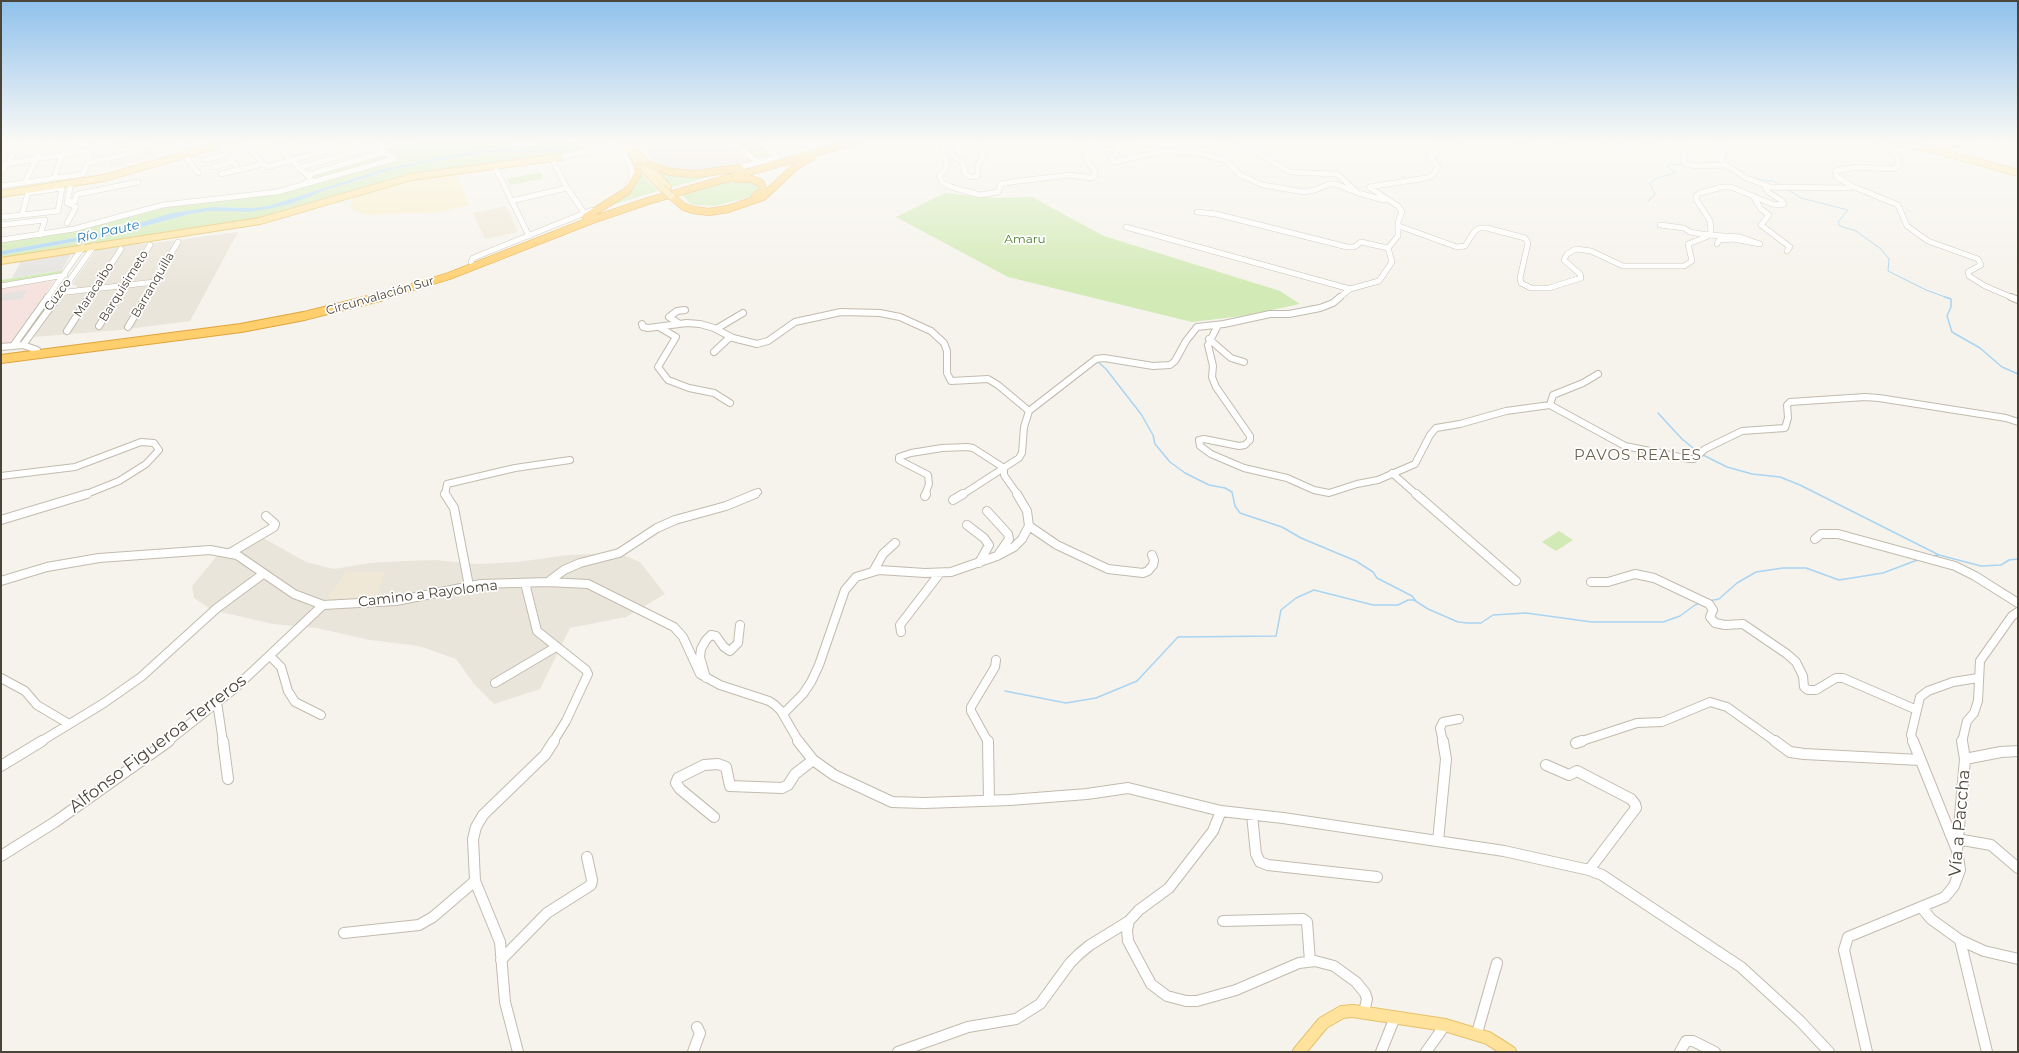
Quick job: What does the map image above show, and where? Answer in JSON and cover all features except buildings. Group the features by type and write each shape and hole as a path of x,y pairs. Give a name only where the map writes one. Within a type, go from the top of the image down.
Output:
{"highway":[{"path":"577,221 602,208 628,190"},
{"name":"Circunvalación Sur","path":"37,350 220,326 298,313 401,287 471,262 567,223 671,190"},
{"name":"Circunvalación Sur","path":"1,359 228,330 313,314 395,293 444,278 596,219 685,190"},
{"path":"674,195 691,206 714,208 751,198 758,195 763,190"},
{"path":"674,195 684,207 698,211 714,211 742,205 766,194 770,190"}],"main road":[{"path":"1,193 17,190"},
{"path":"1,193 21,190"},
{"path":"1,261 83,247 265,220 365,190"},
{"path":"668,190 674,195"},
{"path":"1299,1052 1323,1023 1334,1015 1342,1012 1364,1012 1445,1024 1477,1033 1510,1052"}],"street":[{"path":"22,215 28,193 47,190"},
{"path":"1,217 58,211 62,190"},
{"path":"67,202 69,190"},
{"path":"67,202 75,201 76,195 100,190"},
{"path":"106,190 106,196"},
{"path":"1,240 74,229 163,206 258,194 276,190"},
{"path":"203,200 288,190"},
{"path":"507,190 529,236"},
{"path":"512,201 558,190"},
{"path":"568,190 585,214"},
{"path":"471,262 473,258 567,223 599,207 623,190"},
{"path":"962,190 980,195 998,192 999,190"},
{"path":"1293,190 1304,192 1314,190"},
{"path":"1351,190 1392,202"},
{"path":"1354,190 1358,193"},
{"path":"1375,190 1402,210 1398,222 1398,236 1388,248"},
{"path":"1399,226 1457,247 1465,246 1474,232 1479,228 1487,228 1525,238 1528,243 1520,274 1520,281 1528,287 1542,289 1562,285 1581,278 1580,274 1564,260 1567,254 1573,249 1589,250 1623,266 1684,266 1692,261 1688,244 1708,235 1712,228 1696,196 1709,190"},
{"path":"1740,190 1772,204 1784,204 1781,199 1766,190"},
{"path":"1862,190 1898,205 1903,220 1907,226 1928,241 1978,258 1981,265 1968,272 1969,276 1985,286 2018,300"},
{"path":"1752,194 1761,209 1769,215 1761,225 1790,247 1787,252"},
{"path":"67,202 76,207 67,222"},
{"path":"1197,212 1216,214 1347,247 1354,247 1361,242 1388,248"},
{"path":"1,225 46,220 40,235"},
{"path":"1660,225 1684,228 1690,232 1708,235 1740,237 1760,244 1733,239 1719,240 1717,244"},
{"path":"1126,227 1350,289"},
{"name":"Barranquilla","path":"128,327 178,242"},
{"name":"Barquisimeto","path":"99,326 150,245"},
{"name":"Cuzco","path":"23,345 94,246"},
{"name":"Cuzco","path":"12,346 83,247"},
{"path":"953,500 1019,458 1022,453 1024,428 1029,411 1096,359 1104,358 1153,366 1170,365 1175,361 1194,329 1200,325 1218,325 1270,314 1289,314 1333,304 1350,289 1379,281 1392,262 1388,248"},
{"name":"Maracaibo","path":"67,331 121,249"},
{"path":"1,286 74,274"},
{"path":"51,292 156,281"},
{"path":"678,323 669,317 677,312 685,310"},
{"path":"642,324 643,327 659,327 678,323 692,323 716,329 730,337 751,343 762,343 795,322 848,311 880,313 900,317 931,331 944,343 947,351 947,373 951,381 988,379 998,385 1029,411"},
{"path":"716,329 743,313"},
{"path":"1218,325 1209,339 1208,345 1214,366 1212,377 1225,402 1250,436 1250,440 1245,445 1239,446 1201,439 1199,440 1199,444 1203,449 1226,461 1244,468 1287,478 1314,490 1329,493 1357,484 1378,480 1415,464 1430,435 1436,428 1460,424 1506,411 1550,405 1624,446 1690,459 1694,459 1700,453 1742,431 1785,428 1788,418 1787,405 1790,402 1872,397 2006,418 2018,422"},
{"path":"659,327 676,337 658,367 668,380 689,388 714,393 730,403"},
{"path":"714,352 730,337"},
{"path":"1209,339 1231,358 1244,362"},
{"path":"1,347 23,345 37,350"},
{"path":"1550,405 1553,395 1583,383 1598,374"},
{"path":"1,476 60,470 140,442 154,443 159,450 146,464 119,481 95,491 1,520"},
{"path":"925,496 929,484 928,476 899,460 899,457 942,448 967,447 973,448 1004,468"},
{"path":"469,586 454,508 445,494 447,484 515,468 570,460"},
{"path":"783,714 803,694 811,682 819,665 845,590 850,582 856,577 874,570 940,573 952,572 979,563 1014,548 1022,539 1029,526 1027,511 1022,501 1004,476 1004,468"},
{"path":"1392,473 1516,581"},
{"path":"548,582 564,570 580,562 620,553 657,528 675,520 726,506 758,492"},
{"path":"987,511 1008,534 1009,539 997,556"},
{"path":"230,553 274,527 275,524 266,516"},
{"path":"967,525 984,538 989,544 979,563"},
{"path":"1029,526 1057,544 1108,569 1143,573 1148,571 1152,565 1154,560 1152,555"},
{"path":"1815,539 1821,534 1838,534 1955,566 2018,603"},
{"path":"874,570 883,554 896,543"},
{"name":"Camino a Rayoloma","path":"1,581 47,567 99,558 210,550 237,555 294,594 323,606 396,601 481,584 548,582 588,584 674,627 683,637 700,674 706,678"},
{"path":"901,632 900,625 940,573"},
{"path":"1,766 104,703 141,677 217,608 263,574"},
{"path":"1591,582 1608,582 1626,576 1645,575 1705,602 1713,609 1710,617 1714,623 1725,625 1743,624 1787,654 1796,662 1803,676 1804,687 1808,690 1816,690 1836,678 1843,678 1917,710"},
{"path":"518,1052 515,1046 505,1002 500,942 475,881 473,839 476,827 483,815 497,800 546,755 566,721 588,674 586,670 537,631 525,583"},
{"name":"Alfonso Figueroa Terreros","path":"2,855 55,822 170,740 270,656 323,606"},
{"name":"Vía a Paccha","path":"1867,1052 1844,950 1848,937 1922,908 1945,897 1954,886 1960,870 1957,839 1965,759 1962,744 1963,733 1966,721 1974,713 1978,701 1980,661 2012,616 2018,612"},
{"path":"740,625 738,644 730,650 724,647 716,636 711,636 706,640 701,649 700,657 706,678 720,685 769,701 783,714 799,742 813,760 849,784 892,802 907,803 989,800 1087,794 1128,788 1220,811 1283,818 1504,851 1589,870 1602,875 1741,967 1800,1021 1829,1052"},
{"path":"495,683 556,647"},
{"path":"270,656 281,667 288,691 295,702 321,714"},
{"path":"989,800 988,739 978,725 971,711 971,707 995,667 996,660"},
{"path":"1,678 25,691 37,705 68,724"},
{"path":"1957,850 1911,735 1920,697 1928,691 1953,682 1978,678"},
{"path":"217,702 228,779"},
{"path":"1576,743 1637,723 1662,722 1710,702 1727,707 1790,752 1920,760"},
{"path":"1438,841 1446,759 1440,728 1443,722 1459,719"},
{"path":"1965,759 2001,752 2018,751"},
{"path":"714,817 680,789 676,783 678,778 704,765 718,764 726,767 730,786 782,788 788,785 795,774 813,760"},
{"path":"1546,765 1569,775 1577,771 1630,799 1636,808 1589,870"},
{"path":"898,1052 968,1027 1016,1019 1040,1004 1070,963 1079,954 1129,921 1140,910 1169,888 1213,831 1220,811"},
{"path":"1252,815 1256,854 1260,862 1268,865 1377,877"},
{"path":"1957,839 1991,845 2018,868"},
{"path":"501,960 547,913 591,884 592,880 587,857"},
{"path":"344,933 419,925 433,917 475,881"},
{"path":"1922,908 1931,919 1960,940 1984,951 2018,959"},
{"path":"1223,921 1303,919 1307,922 1310,961"},
{"path":"1129,921 1127,930 1128,941 1146,976 1158,991 1174,999 1186,1002 1208,1000 1236,990 1299,962 1310,961 1334,966 1356,982 1365,993 1367,999 1367,1005 1364,1012"},
{"path":"1960,940 1987,1052"},
{"path":"1477,1033 1497,963"},
{"path":"1381,1052 1395,1017"},
{"path":"1426,1052 1445,1024"},
{"path":"693,1052 700,1033 698,1026"},
{"path":"1680,1052 1686,1041 1693,1041 1715,1052"}],"shaded area":[{"path":"506,206 518,232 485,239 473,213"},
{"path":"238,232 190,321 119,330 34,337 63,296 74,291 77,286 72,284 96,250 99,248 129,243 129,245 154,243"},
{"path":"71,254 62,270 12,278 21,261"},
{"path":"55,280 12,342 1,346 1,288"},
{"path":"27,290 22,299 1,301 1,294"},
{"path":"258,535 306,562 334,569 369,563 435,560 477,564 518,562 567,555 619,553 640,562 665,594 626,617 570,628 540,689 494,704 474,684 456,659 419,646 370,640 316,628 273,624 212,610 194,598 192,586 221,551 247,538"},
{"path":"346,572 385,572 376,599 326,600"}],"green space":[{"path":"291,190 318,190 268,206 253,208 214,207 113,231 1,251 1,242 75,231 179,204 279,194"},
{"path":"360,190 270,218 1,259 1,255 112,235 190,214 210,211 249,212 268,209 291,204 323,191"},
{"path":"632,190 658,191 609,206 627,195"},
{"path":"691,190 759,190 754,196 715,206 692,205 680,193"},
{"name":"Amaru","path":"945,193 994,198 1032,197 1104,236 1280,291 1300,304 1242,316 1192,322 1008,277 896,217"},
{"path":"64,270 60,274 1,284 1,280"},
{"path":"1559,531 1573,540 1556,551 1542,542"}],"sand":[{"path":"366,190 463,190 469,205 439,212 365,215 350,208 353,200 347,196"}],"water":[{"name":"Río Paute","path":"318,190 326,190 291,204 268,209 249,212 210,211 190,214 112,235 1,255 1,251 113,231 172,213 213,207 253,208 268,206"}],"waterway":[{"path":"1648,201 1655,194 1653,190"},
{"path":"1789,190 1801,198 1848,210 1838,222 1840,226 1856,231 1881,249 1889,259 1888,271 1926,290 1948,298"},
{"path":"1948,298 1951,299 1951,307 1947,316 1952,332 1980,348 2002,367 2018,374"},
{"path":"1097,361 1106,369 1141,414 1153,435 1155,444 1170,462 1185,473 1209,485 1225,488 1232,492 1235,506 1240,513 1282,527 1301,538 1356,561 1373,572 1377,578 1412,596 1416,601"},
{"path":"1658,413 1682,439 1698,452"},
{"path":"1701,454 1727,467 1752,474 1780,477 1800,485 1939,555"},
{"path":"1931,556 1939,555"},
{"path":"1939,555 1981,566 2001,565 2009,560 2018,559"},
{"path":"1709,601 1719,599 1737,583 1756,572 1783,568 1806,568 1839,580 1883,573 1920,559"},
{"path":"1005,691 1066,703 1096,698 1137,681 1178,637 1276,636 1281,610 1296,598 1314,590 1373,605 1398,605 1408,600 1414,600 1428,609 1458,622 1468,623 1481,623 1493,615 1526,613 1592,622 1663,622 1680,616 1695,605 1701,603"}],"district":[{"name":"PAVOS REALES","path":"1638,456"}]}
